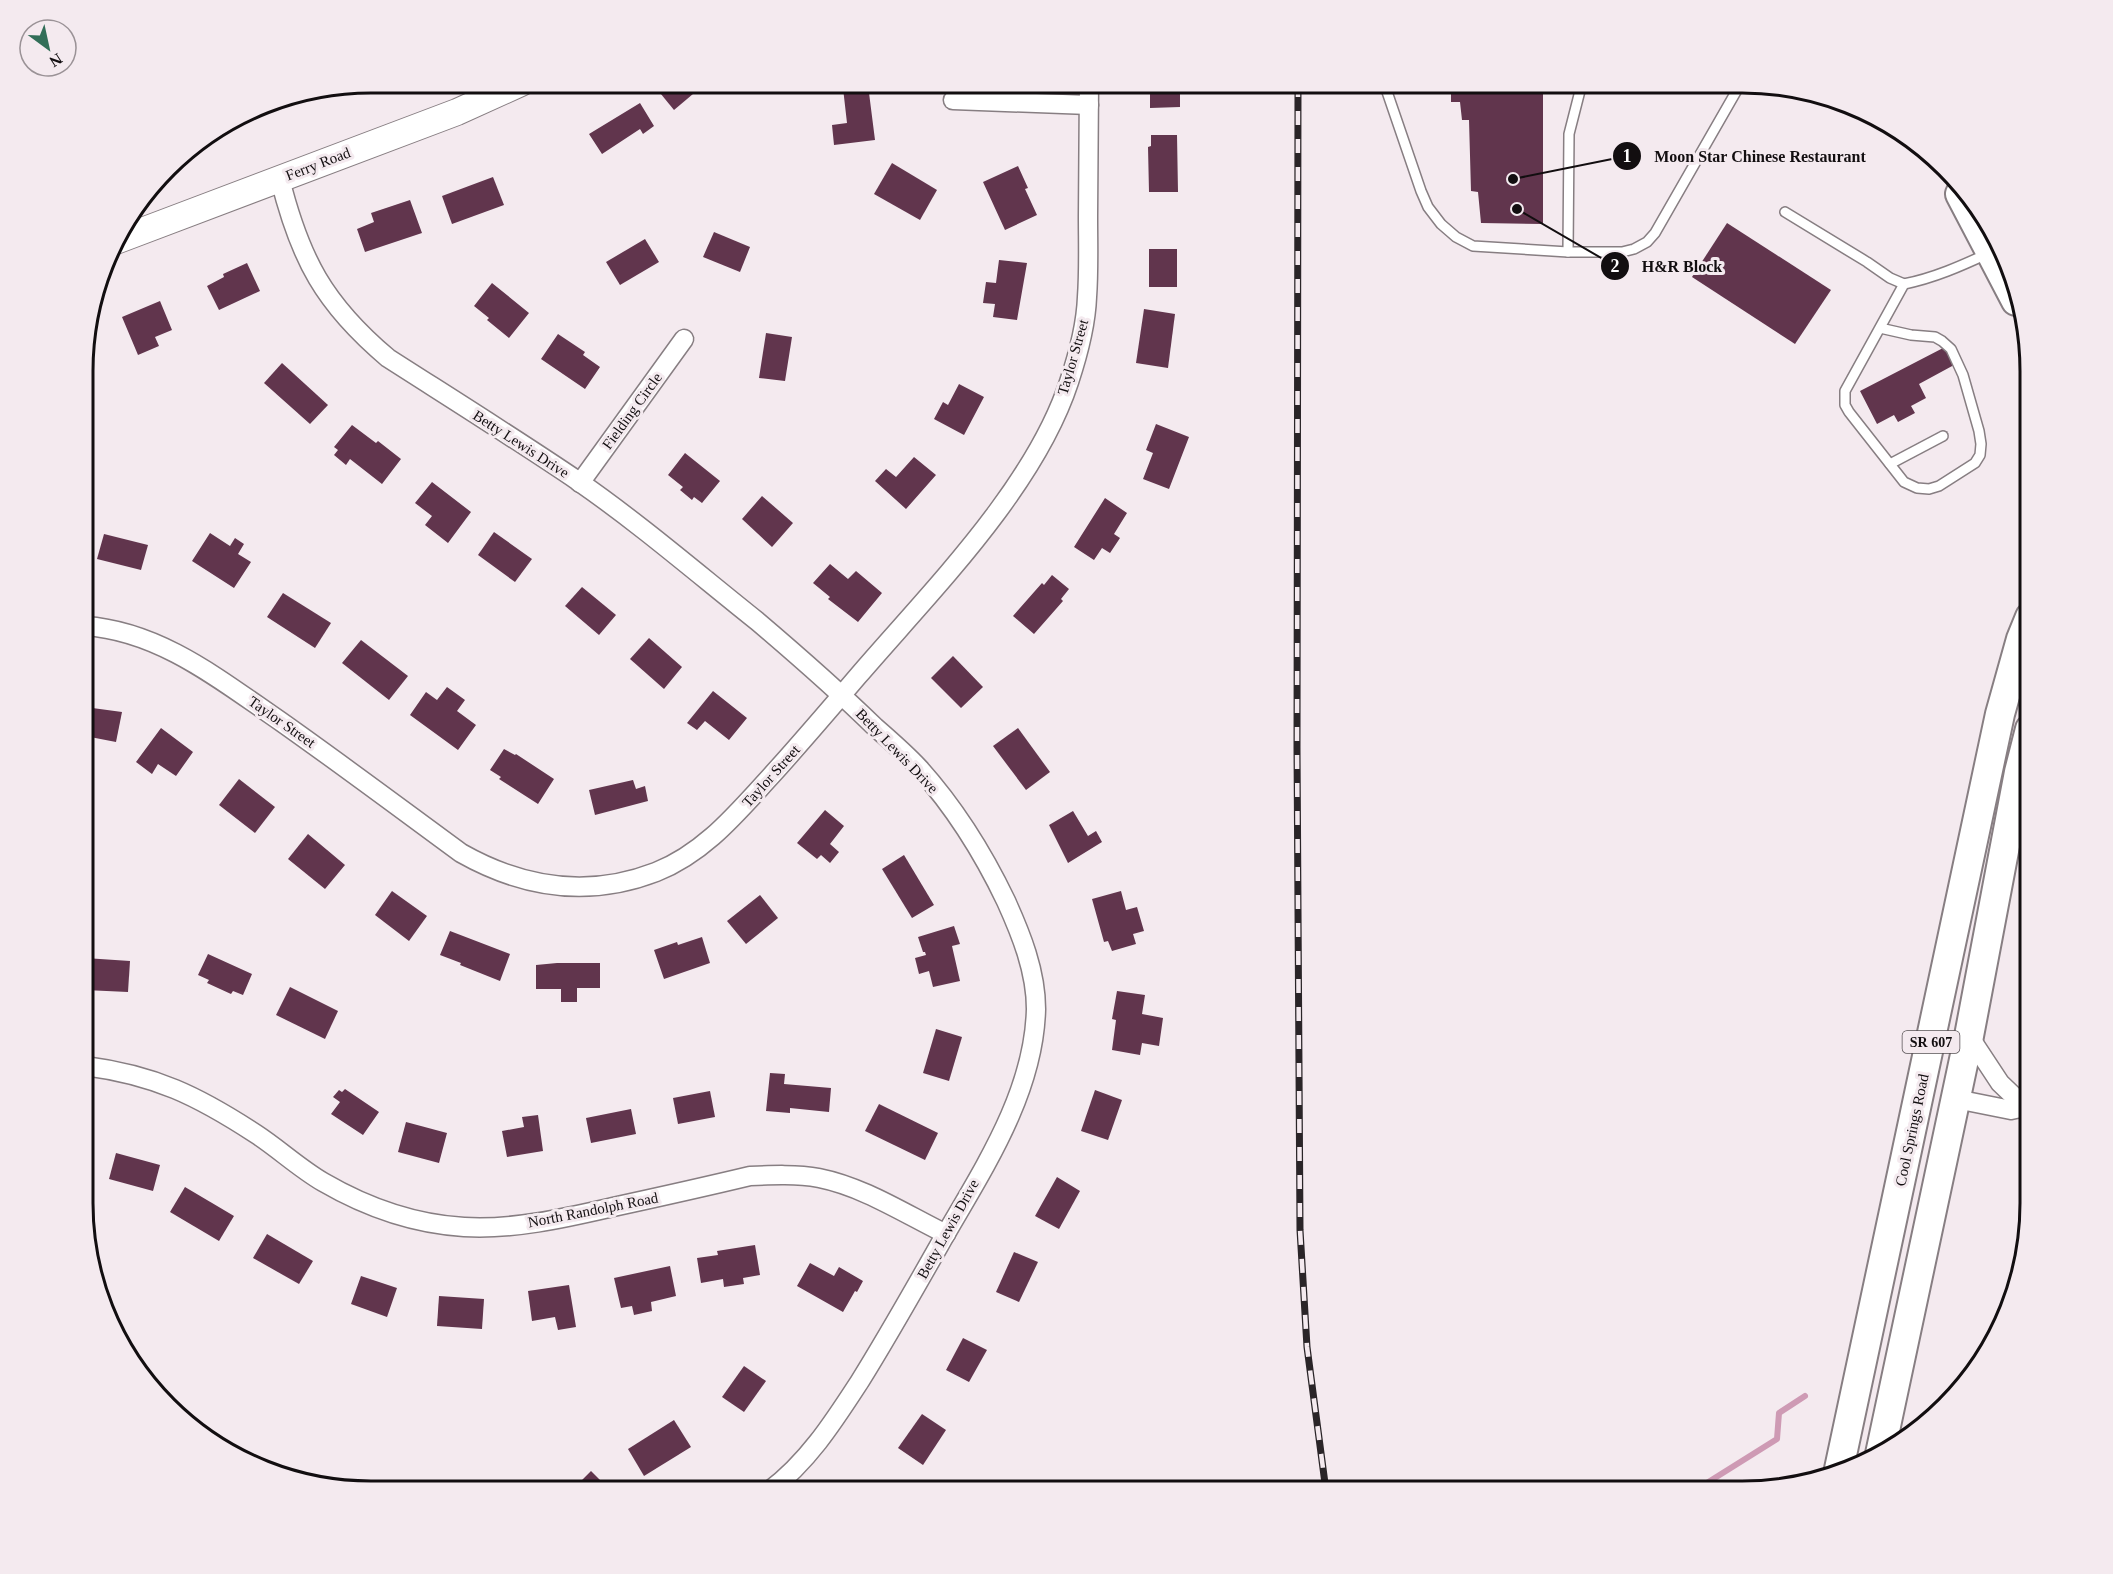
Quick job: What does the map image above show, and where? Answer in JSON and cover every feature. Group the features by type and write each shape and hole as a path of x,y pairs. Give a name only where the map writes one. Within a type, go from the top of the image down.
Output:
{"main road":[{"name":"Ferry Road","path":"128,236 456,111 496,93"},
{"path":"1968,209 2003,276"},
{"name":"Cool Springs Road","path":"1840,1463 2000,714 2020,643"},
{"name":"SR 607","path":"1882,1443 1970,1036 2020,768"},
{"path":"1944,980 1953,1018 1944,1084 1950,1095 1956,1099"}],"street":[{"name":"Taylor Street","path":"93,627 124,633 158,644 196,663 319,748 461,853 511,877 557,886 602,885 627,881 656,872 678,861 704,844 727,824 842,695 996,514 1049,427 1068,384 1081,338 1087,299 1089,93"},
{"path":"953,100 1089,105"},
{"name":"Betty Lewis Drive","path":"280,179 289,216 303,252 321,286 339,311 365,338 388,358 580,483 685,562 842,695 918,768 949,805 992,871 1013,916 1026,951 1036,1005 1034,1041 1020,1090 1002,1134 883,1344 832,1425 799,1464 780,1481"},
{"name":"Fielding Circle","path":"580,483 684,339"},
{"path":"1970,1036 2000,1083 2020,1102"},
{"name":"North Randolph Road","path":"93,1067 138,1075 173,1087 219,1111 257,1135 321,1181 355,1199 391,1213 428,1223 465,1227 513,1226 559,1219 750,1176 782,1174 818,1178 849,1186 946,1234"},
{"path":"1956,1099 2011,1110 2020,1109"}],"lane":[{"path":"1387,93 1421,191 1428,207 1441,224 1456,237 1473,246 1568,252 1622,252 1647,242 1655,233 1735,93"},
{"path":"1568,252 1569,134 1579,93"},
{"path":"1785,212 1868,262 1890,278 1904,284 1925,280 1991,252"},
{"path":"1880,328 1911,335 1935,337 1951,349 1963,375 1981,444 1980,454 1975,464 1939,486 1929,489 1917,488 1904,482 1854,420 1845,405 1845,392 1904,284"},
{"path":"1890,464 1943,436"}],"building":[{"path":"660,93 694,93 674,110"},
{"path":"844,93 869,93 875,140 834,145 832,125 847,123"},
{"path":"1150,93 1180,93 1180,107 1150,108"},
{"path":"1451,93 1543,93 1543,224 1481,223 1478,192 1471,191 1469,120 1462,120 1460,102 1451,102"},
{"path":"640,103 654,126 643,134 640,129 602,154 589,134"},
{"path":"1151,135 1177,135 1178,192 1149,192 1148,147 1151,146"},
{"path":"892,163 937,190 920,220 874,194"},
{"path":"1018,166 1037,215 1005,230 983,182"},
{"path":"493,177 504,205 452,224 442,196"},
{"path":"410,200 422,233 365,252 357,229 374,222 371,213"},
{"path":"1727,223 1831,290 1795,344 1692,277"},
{"path":"714,232 750,247 740,272 703,257"},
{"path":"645,239 659,262 620,285 606,262"},
{"path":"1149,249 1177,249 1177,287 1149,287"},
{"path":"999,260 1027,263 1017,320 993,317 995,304 983,303 986,282 996,283"},
{"path":"247,263 260,291 219,310 207,286 224,277 223,274"},
{"path":"492,283 529,313 509,338 474,306"},
{"path":"160,301 172,330 155,337 159,346 138,355 122,317"},
{"path":"1144,309 1175,314 1168,368 1136,363"},
{"path":"766,333 792,337 785,381 759,378"},
{"path":"558,334 585,352 583,355 600,367 585,389 541,359"},
{"path":"1945,347 1954,365 1919,384 1926,398 1911,406 1915,413 1898,422 1894,415 1877,424 1860,391"},
{"path":"282,363 328,405 310,424 264,383"},
{"path":"959,384 984,397 964,435 934,419 943,402 948,405"},
{"path":"1156,424 1189,437 1169,489 1143,479 1153,453 1146,450"},
{"path":"352,425 401,459 382,484 350,459 346,465 334,455 338,450 334,447"},
{"path":"685,453 720,481 702,503 694,497 692,500 680,490 683,487 668,475"},
{"path":"914,457 936,475 906,509 875,481 886,469 896,477"},
{"path":"432,482 471,512 448,543 425,525 432,516 415,503"},
{"path":"762,496 793,523 772,547 742,519"},
{"path":"1105,498 1127,513 1114,534 1120,538 1110,553 1102,548 1094,560 1074,547"},
{"path":"494,532 532,559 515,582 478,555"},
{"path":"210,533 230,546 235,538 244,544 238,554 251,562 234,588 192,561"},
{"path":"104,534 148,545 141,570 97,559"},
{"path":"830,564 848,579 856,571 882,593 858,622 828,599 830,597 813,583"},
{"path":"1052,575 1069,589 1061,599 1063,601 1034,634 1013,616"},
{"path":"582,587 616,615 599,635 565,606"},
{"path":"283,593 331,623 315,648 267,617"},
{"path":"649,638 682,667 664,689 630,659"},
{"path":"361,640 408,676 389,700 342,663"},
{"path":"953,656 983,687 961,708 931,678"},
{"path":"447,687 465,700 457,711 476,725 458,750 410,715 426,692 437,700"},
{"path":"713,691 747,718 729,740 705,721 697,730 687,723"},
{"path":"93,708 122,712 116,742 93,738"},
{"path":"161,728 193,752 176,776 158,764 152,774 136,762"},
{"path":"1018,728 1050,772 1026,790 993,746"},
{"path":"504,749 516,754 554,779 538,804 499,779 501,777 490,770"},
{"path":"239,779 275,807 255,833 219,805"},
{"path":"633,780 636,789 645,786 648,801 595,815 589,790"},
{"path":"825,810 844,826 830,844 839,852 830,863 821,855 817,859 797,843"},
{"path":"1073,811 1088,836 1096,831 1102,842 1068,863 1049,825"},
{"path":"308,834 345,865 325,889 288,859"},
{"path":"904,855 934,905 912,918 882,869"},
{"path":"392,891 427,916 409,941 375,915"},
{"path":"1121,891 1126,910 1137,907 1144,931 1133,934 1136,944 1112,951 1108,941 1104,942 1092,899"},
{"path":"760,895 778,918 746,944 727,921"},
{"path":"954,926 960,944 952,946 960,981 933,987 929,971 919,974 915,958 926,955 918,937"},
{"path":"450,931 510,954 500,981 440,955"},
{"path":"702,937 710,963 664,979 654,950"},
{"path":"208,954 252,974 243,995 233,991 231,994 207,983 209,980 198,975"},
{"path":"93,959 130,961 128,992 93,990"},
{"path":"600,963 600,988 577,988 577,1002 561,1002 561,989 536,989 536,965"},
{"path":"290,987 338,1011 325,1039 276,1015"},
{"path":"1117,991 1145,995 1142,1014 1163,1018 1159,1046 1142,1043 1140,1055 1112,1050 1116,1020 1112,1019"},
{"path":"936,1029 962,1037 949,1081 923,1073"},
{"path":"770,1073 785,1074 784,1084 831,1088 829,1112 790,1108 790,1113 766,1111"},
{"path":"345,1089 379,1112 363,1135 331,1114 340,1102 333,1097 339,1090 342,1092"},
{"path":"1095,1090 1122,1100 1108,1140 1081,1131"},
{"path":"710,1091 715,1117 678,1124 673,1098"},
{"path":"879,1104 938,1133 925,1160 865,1131"},
{"path":"631,1109 636,1134 591,1143 586,1118"},
{"path":"538,1115 543,1151 507,1157 502,1131 524,1127 522,1117"},
{"path":"406,1122 447,1133 439,1163 398,1152"},
{"path":"116,1153 160,1165 153,1191 109,1179"},
{"path":"1057,1177 1080,1191 1059,1229 1035,1216"},
{"path":"185,1187 234,1216 219,1241 170,1212"},
{"path":"267,1234 313,1261 299,1284 253,1258"},
{"path":"755,1245 760,1275 743,1278 744,1284 724,1287 723,1279 701,1283 697,1258 718,1255 717,1251"},
{"path":"1014,1252 1038,1262 1019,1302 996,1292"},
{"path":"810,1263 834,1276 839,1267 863,1281 843,1312 797,1286"},
{"path":"670,1266 676,1296 651,1302 652,1311 634,1315 632,1306 621,1308 614,1278"},
{"path":"361,1276 397,1288 387,1317 351,1304"},
{"path":"569,1285 576,1327 558,1330 555,1317 532,1321 528,1291"},
{"path":"439,1296 484,1299 482,1329 437,1326"},
{"path":"963,1338 987,1350 969,1382 946,1370"},
{"path":"744,1366 766,1381 744,1412 722,1397"},
{"path":"922,1414 946,1430 923,1465 898,1448"},
{"path":"674,1420 691,1447 644,1476 628,1449"},
{"path":"591,1471 601,1481 581,1481"}],"waterway":[{"path":"1710,1481 1777,1439 1779,1413 1805,1396"}],"railway":[{"path":"1298,93 1297,747 1300,1230 1307,1347 1325,1481"}],"place":[{"name":"Moon Star Chinese Restaurant","path":"1513,179"},
{"name":"H&R Block","path":"1517,209"}]}
